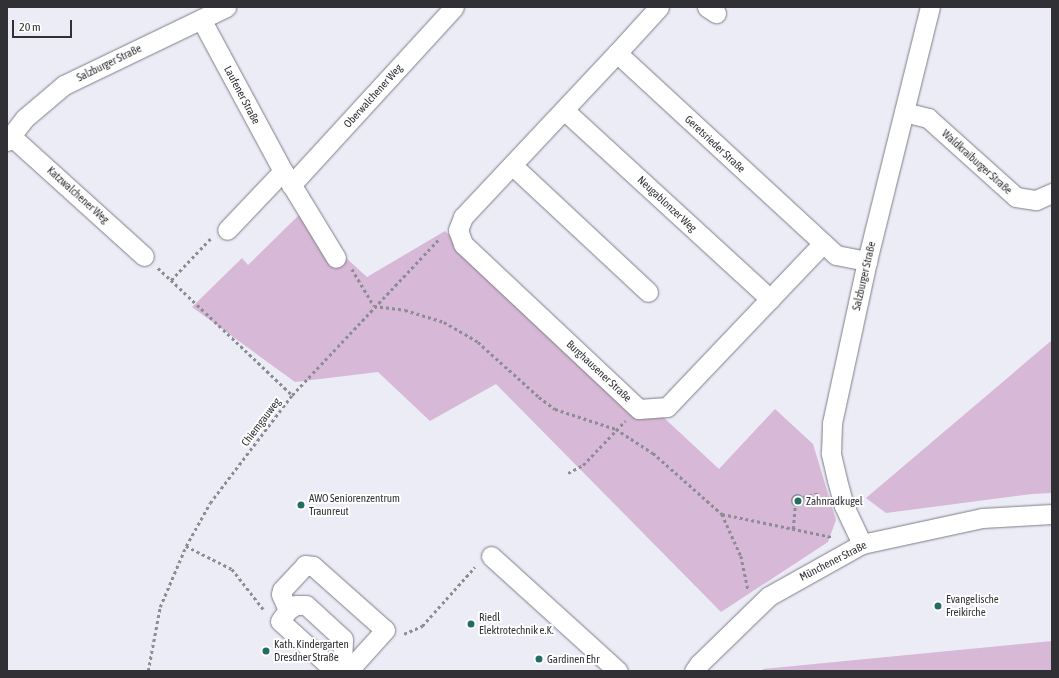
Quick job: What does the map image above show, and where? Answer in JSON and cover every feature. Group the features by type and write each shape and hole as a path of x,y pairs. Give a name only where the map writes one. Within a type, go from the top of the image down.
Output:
{"street":[{"name":"Salzburger Straße","path":"9,138 25,118 64,85 226,7"},
{"name":"Oberwalchener Weg","path":"287,178 454,7"},
{"path":"458,230 463,217 659,7"},
{"name":"Salzburger Straße","path":"862,544 844,506 837,480 831,453 832,423 867,261 930,7"},
{"name":"Laufener Straße","path":"201,19 287,178 336,258"},
{"name":"Geretsrieder Straße","path":"617,53 836,255 867,261"},
{"name":"Neugablonzer Weg","path":"564,110 770,299"},
{"name":"Waldkraiburger Straße","path":"904,112 928,118 1016,197 1036,200 1052,193"},
{"name":"Katzwalchener Weg","path":"9,138 144,256"},
{"path":"512,165 648,292"},
{"path":"227,230 287,178"},
{"name":"Burghausener Straße","path":"458,230 463,244 639,409 667,407 822,243"},
{"name":"Münchener Straße","path":"694,671 698,664 769,596 862,544 982,518 1052,514"},
{"path":"492,556 618,671"},
{"path":"335,671 284,616 281,594 282,590 305,565 313,566 385,630 348,671"},
{"path":"284,616 296,605 306,605 343,639 342,671"}],"path":[{"path":"171,280 218,230 227,230"},
{"name":"Chiemgauweg","path":"148,671 160,607 186,546 210,503 292,395 374,306 442,236 458,230"},
{"path":"144,256 292,395"},
{"path":"336,258 349,263 374,306 405,310 444,322 478,342 539,397 555,409 616,429 653,453 722,514 741,556 750,597 758,606"},
{"path":"568,473 582,465 616,429 639,409"},
{"path":"793,529 795,507 792,504 793,497 800,495 803,497 803,505 795,507"},
{"path":"722,514 862,544"},
{"path":"186,546 232,569 264,610 276,621 284,616"},
{"path":"385,630 403,635 422,626 483,558 492,556"}],"shaded area":[{"path":"299,215 367,277 445,231 636,412 661,415 719,469 775,409 813,444 836,520 828,542 721,612 496,384 430,421 378,372 295,382 192,307 242,258 248,265"},
{"path":"1052,340 1052,493 1032,494 886,513 866,498"},
{"path":"1052,641 1052,671 763,671 763,669"}],"place":[{"name":"Zahnradkugel","path":"798,501"},
{"name":"AWO Seniorenzentrum Traunreut","path":"301,505"},
{"name":"Evangelische Freikirche","path":"938,606"},
{"name":"Riedl Elektrotechnik e.K.","path":"471,624"},
{"name":"Kath. Kindergarten Dresdner Straße","path":"266,651"},
{"name":"Gardinen Ehr","path":"539,659"}]}
